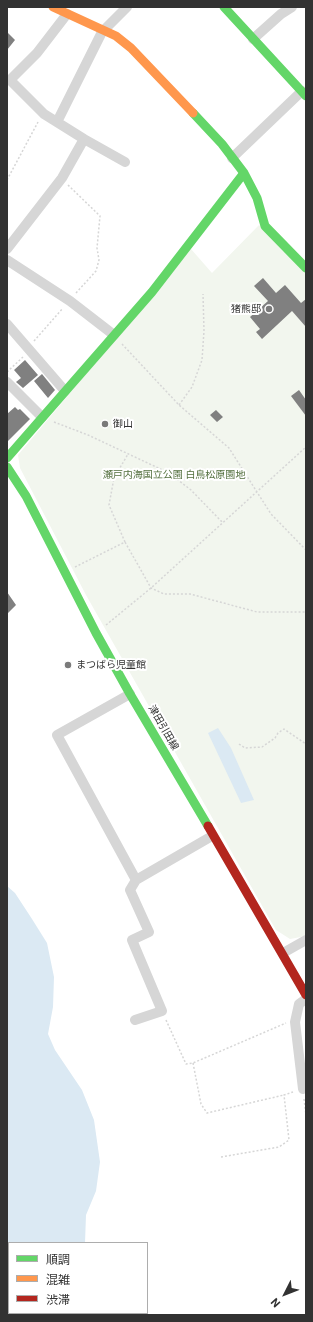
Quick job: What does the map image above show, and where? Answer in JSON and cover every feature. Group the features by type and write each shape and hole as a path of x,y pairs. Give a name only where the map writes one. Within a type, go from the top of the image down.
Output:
{"street":[{"path":"53,7 102,32 116,36 131,48 222,144 244,173 257,198 265,226 306,268"},
{"path":"57,122 102,32 127,7"},
{"path":"224,7 253,39 305,90 232,158"},
{"path":"253,39 281,14 292,7"},
{"path":"67,14 37,53 8,80 44,114 125,162"},
{"path":"7,249 62,178 84,139"},
{"path":"7,458 152,292 244,173"},
{"path":"7,260 70,301 114,335"},
{"path":"7,324 65,391"},
{"path":"7,382 42,417"},
{"name":"津田引田線","path":"7,467 26,496 96,633 130,694 212,836 283,953 306,995"},
{"path":"130,694 56,735 136,880"},
{"path":"135,1020 162,1011 132,940 149,932 130,890 136,880 212,836"},
{"path":"283,953 306,940"},
{"path":"303,1089 295,1022 299,1004 306,999"}],"path":[{"path":"7,180 36,125 44,114"},
{"path":"7,372 29,351 30,346 96,271 99,260 97,248 100,216 62,178"},
{"path":"179,405 192,387 202,360 204,332 203,294"},
{"path":"114,335 179,405 229,448 256,493 271,514 306,550"},
{"path":"42,417 88,435 169,473 191,490 223,523"},
{"path":"96,633 127,610 152,588 306,447"},
{"path":"128,454 114,478 109,505 125,542 152,588 164,594 190,594 257,612 306,612"},
{"path":"65,572 125,542"},
{"path":"239,744 245,748 262,747 275,738 278,733 284,729 306,744"},
{"path":"162,1011 186,1064 192,1063 287,1023 295,1022"},
{"path":"192,1063 201,1104 207,1113 284,1095 303,1089 306,1115"},
{"path":"221,1157 280,1148 289,1140 284,1095"}],"green space":[{"name":"瀬戸内海国立公園 白鳥松原園地","path":"259,225 306,271 306,936 290,939 276,930 86,595 20,468 18,455 191,249 212,273"}],"shaded area":[{"path":"218,728 231,748 254,800 241,803 208,733"},
{"path":"7,886 15,893 47,943 54,977 53,1007 48,1034 55,1050 82,1090 94,1120 100,1162 96,1191 86,1215 85,1242 8,1242 8,1314 61,1315 7,1315"}],"building":[{"path":"7,32 15,40 7,50"},
{"path":"263,278 276,293 285,285 301,303 306,299 306,327 292,311 262,339 256,332 260,329 250,317 268,301 254,286"},
{"path":"25,360 38,375 23,388 16,382 21,378 14,370"},
{"path":"42,374 55,390 48,398 34,381"},
{"path":"299,390 306,400 306,416 291,396"},
{"path":"15,407 18,410 20,409 30,419 7,442 7,414"},
{"path":"216,410 223,417 217,422 210,415"},
{"path":"7,592 16,605 7,614"}],"traffic: fast":[{"path":"224,7 306,96"},
{"path":"193,113 222,144 244,173 257,198 265,226 306,268"},
{"path":"7,458 152,292 244,173"},
{"path":"7,467 26,496 96,633 130,694 208,826"}],"traffic: slow":[{"path":"53,7 116,36 131,48 193,113"}],"traffic: jam":[{"path":"208,826 306,995"}],"place":[{"name":"猪熊邸","path":"269,309"},
{"name":"御山","path":"105,424"},
{"name":"まつばら児童館","path":"68,665"}]}
